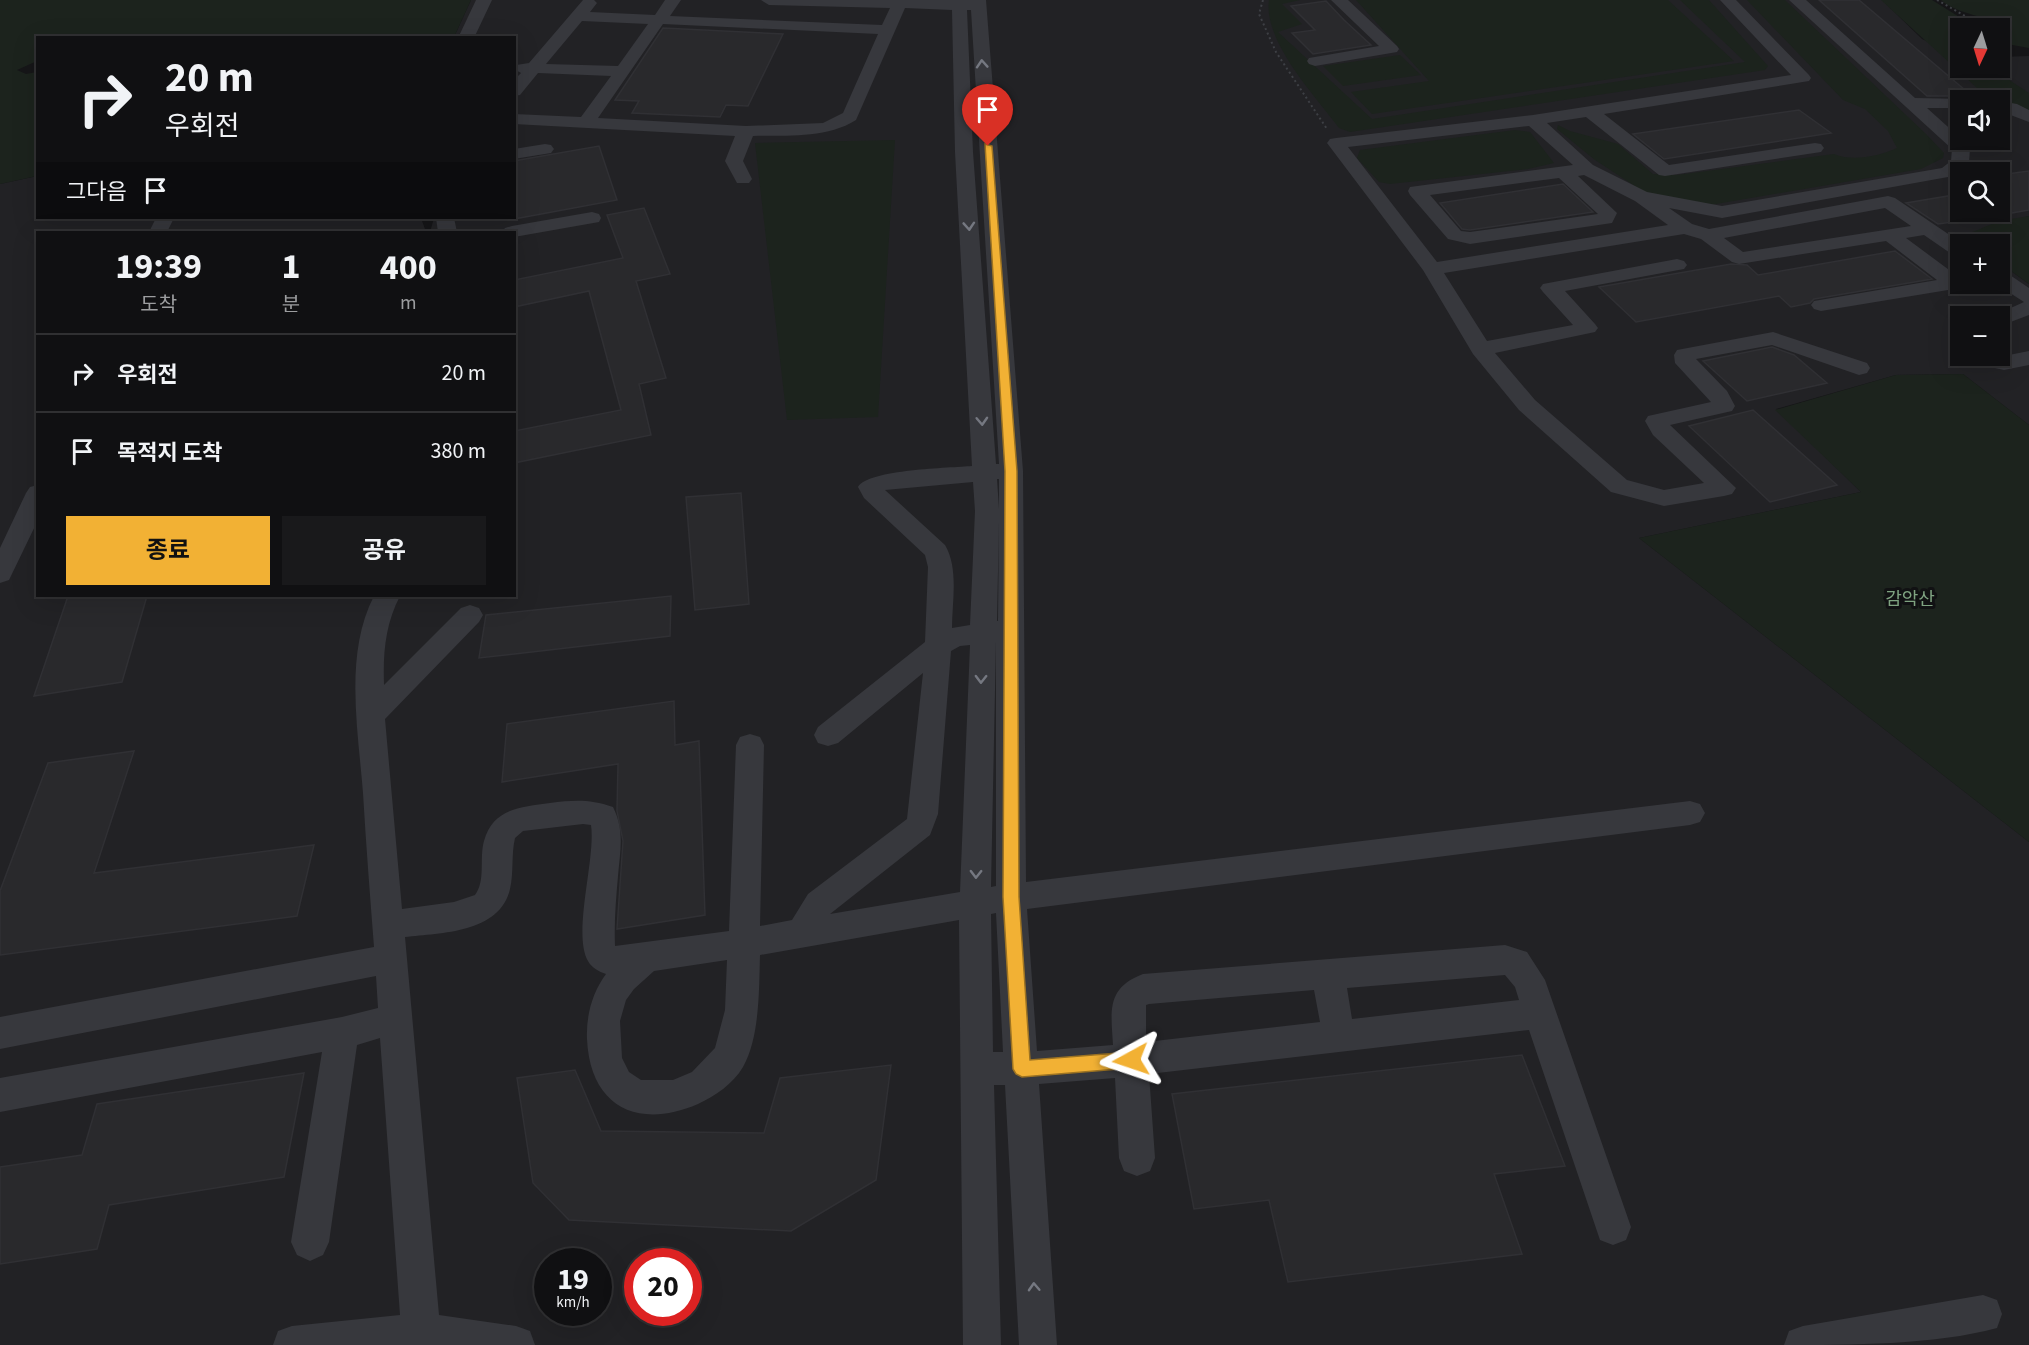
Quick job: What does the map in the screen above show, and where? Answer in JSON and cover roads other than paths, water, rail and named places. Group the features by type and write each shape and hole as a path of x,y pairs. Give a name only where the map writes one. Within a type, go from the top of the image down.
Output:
{"street":[{"path":"467,36 484,0"},
{"path":"516,89 592,0"},
{"path":"586,123 673,0"},
{"path":"769,0 899,4 969,3 979,193 1011,630 1011,897 1038,1345"},
{"path":"1315,61 1391,49 1339,0"},
{"path":"1728,0 1803,78 1533,120 1336,143 1378,195 1432,269 1481,349 1527,405 1619,486 1664,498 1724,488 1661,430 1656,421 1724,406 1719,396 1686,363 1685,355 1773,338 1859,368"},
{"path":"1642,197 1722,212 1948,172 1960,163 1961,148 1914,103 1797,0"},
{"path":"516,119 746,131 824,128 838,124 850,116 899,4"},
{"path":"578,16 888,30"},
{"path":"516,68 622,71"},
{"path":"1914,103 1950,103"},
{"path":"2010,108 2029,117"},
{"path":"1589,111 1665,171 1815,148"},
{"path":"1533,120 1587,169 1642,197 1685,228 1708,235 1739,258 1928,229"},
{"path":"743,179 734,161 746,131"},
{"path":"516,154 545,149"},
{"path":"1378,195 1587,169"},
{"path":"1417,191 1455,236 1470,238 1605,219 1608,213 1564,173"},
{"path":"1708,235 1909,198"},
{"path":"1888,202 1950,244"},
{"path":"516,231 592,218"},
{"path":"1432,269 1685,228"},
{"path":"1821,305 1954,283 1890,235"},
{"path":"1481,349 1588,328 1550,288 1677,265"},
{"path":"2010,284 2029,297"},
{"path":"2010,316 2029,307"},
{"path":"2010,362 2029,358"},
{"path":"982,1345 975,904 987,511 998,472"},
{"path":"803,931 819,904 919,826 924,804 937,666 941,567 936,551 872,492 870,487 880,483 998,472"},
{"path":"0,574 36,497"},
{"path":"386,597 376,616 371,636 371,716 421,1339"},
{"path":"371,716 470,615"},
{"path":"828,735 937,647 954,637 982,631 1011,630"},
{"path":"647,956 623,978 612,993 603,1021 605,1061 617,1084 637,1097 674,1097 704,1084 730,1057 742,1010 750,745"},
{"path":"387,925 474,913 487,904 493,894 498,842 504,829 515,821 588,810 603,816 608,827 598,939 600,953 612,962 744,943 803,931 1011,897 1690,813"},
{"path":"0,1033 389,959"},
{"path":"1137,1158 1128,1017 1131,997 1143,989 1504,960 1516,962 1529,980 1613,1227"},
{"path":"1328,974 1339,1036"},
{"path":"976,1068 1022,1069 1131,1060 1540,1013"},
{"path":"0,1095 342,1033 394,1019"},
{"path":"310,1242 342,1033"},
{"path":"1803,1345 1983,1314"},
{"path":"292,1345 421,1339 516,1345"}],"park label":[{"name":"감악산","path":"1910,599"}]}
